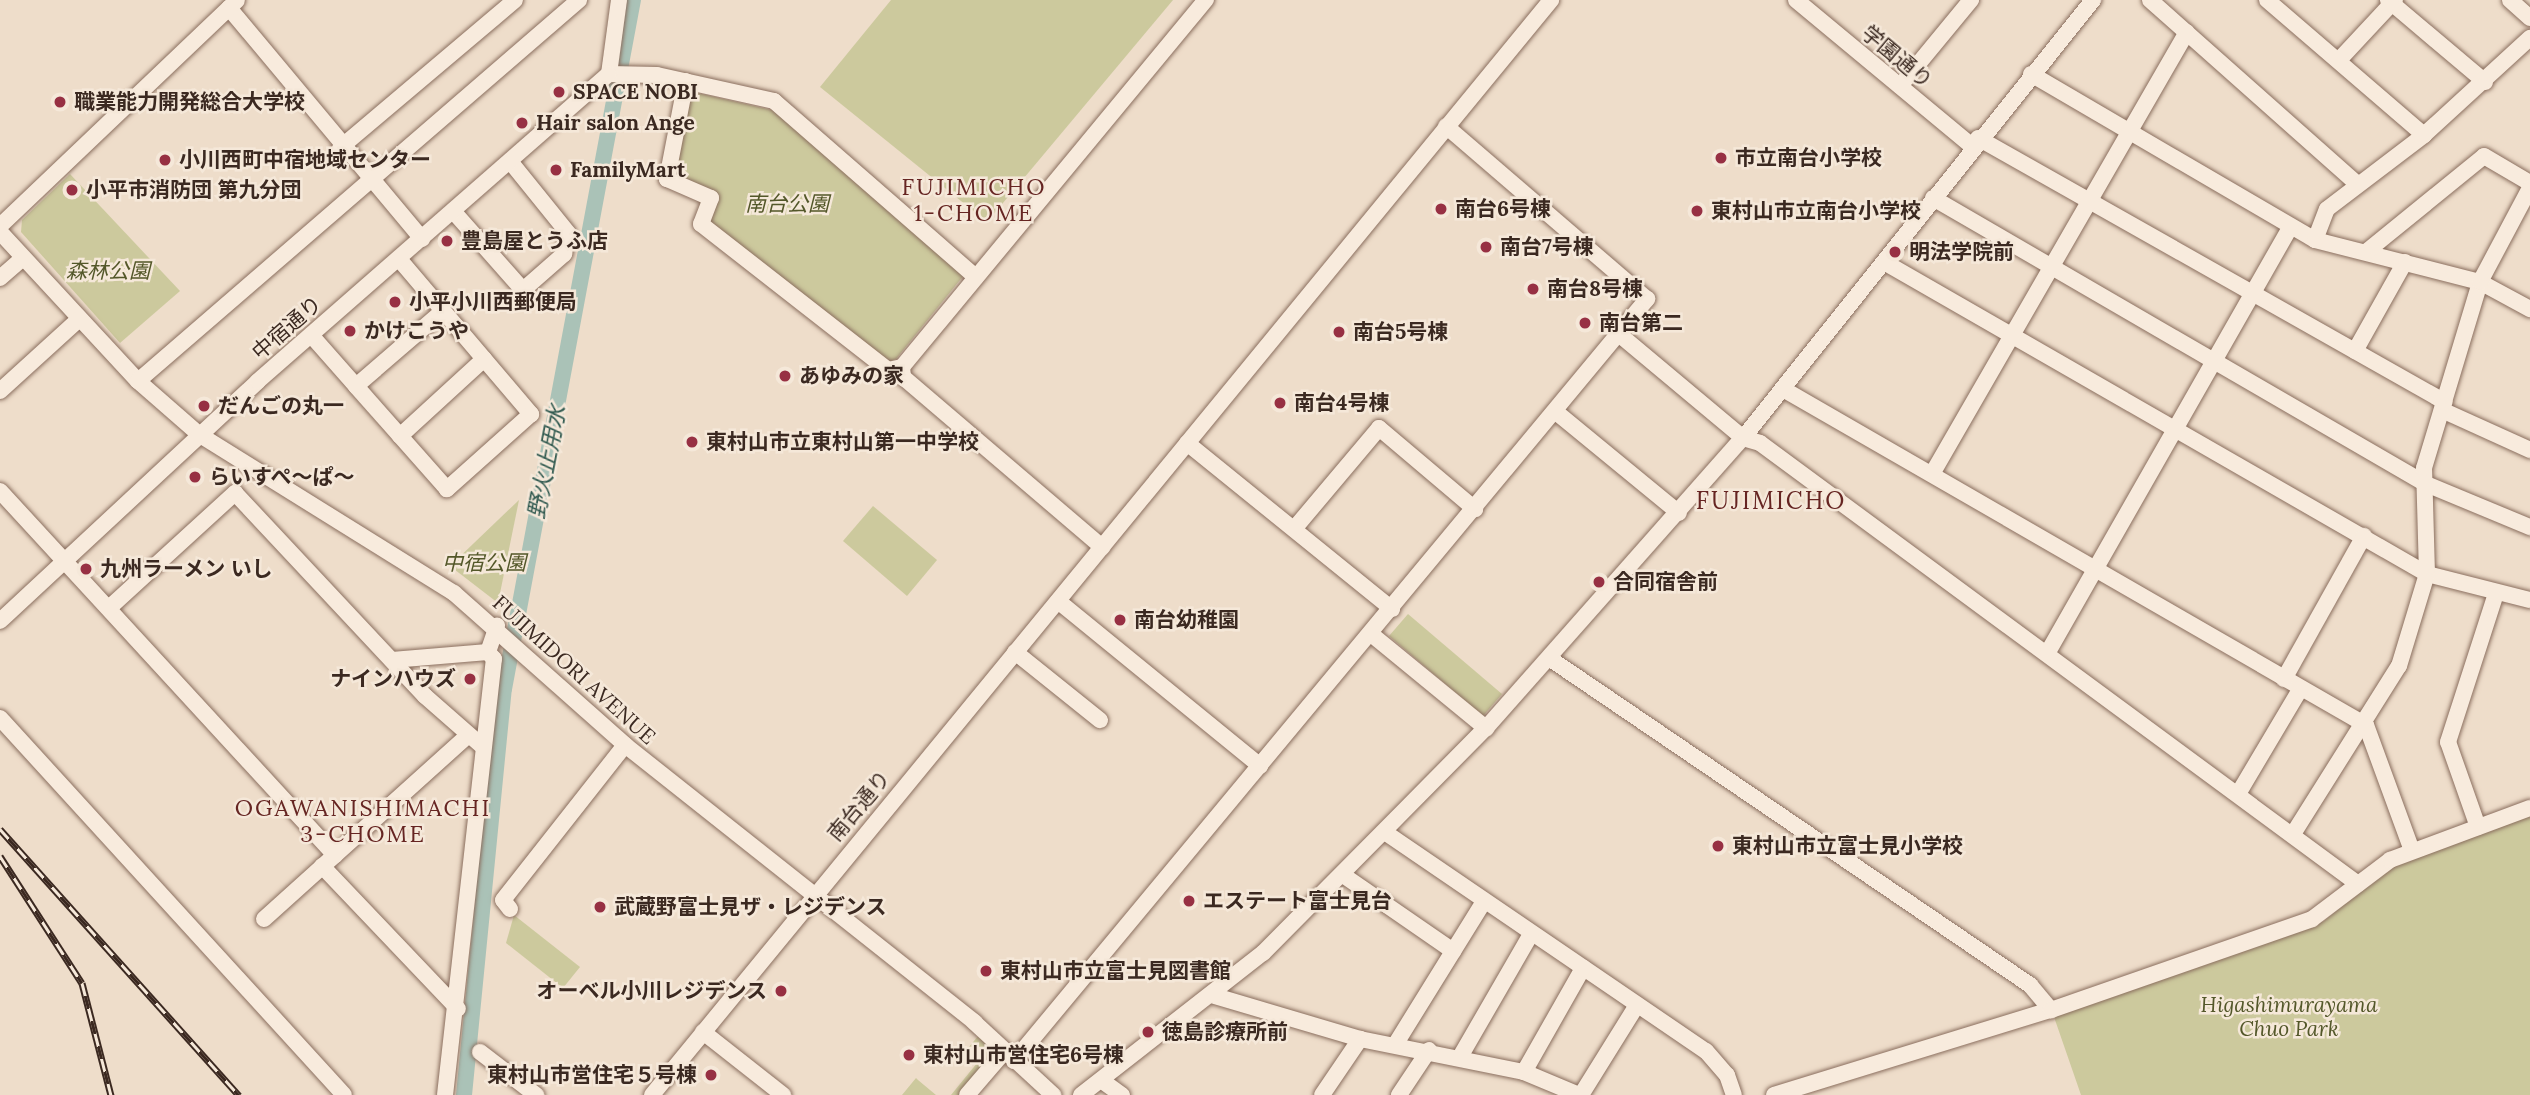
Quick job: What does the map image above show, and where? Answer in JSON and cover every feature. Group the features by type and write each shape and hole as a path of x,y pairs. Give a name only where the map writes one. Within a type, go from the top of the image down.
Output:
{"street":[{"path":"340,148 516,0"},
{"path":"138,381 579,0"},
{"path":"617,0 617,73 686,81 774,101 976,277"},
{"path":"686,81 667,179 711,198 701,224 888,370 902,367 1206,0"},
{"name":"南台通り","path":"652,1095 813,895 1551,0"},
{"name":"学園通り","path":"1796,0 1900,86 1975,142 2090,201 2355,351 2443,406 2530,450"},
{"path":"1900,86 1971,0"},
{"path":"1081,1095 1215,996 1386,833 1486,728 1743,438 1884,262 1975,142 2093,0"},
{"path":"2150,0 2356,183"},
{"path":"2267,0 2424,135"},
{"path":"2510,0 2530,18"},
{"path":"2339,60 2392,1 2485,82"},
{"path":"0,226 233,4 340,148 422,239"},
{"path":"1933,474 2187,32"},
{"path":"2315,240 2327,209 2356,183 2424,135 2530,38"},
{"name":"中宿通り","path":"0,621 311,335 510,161 617,73"},
{"path":"2031,74 2315,240 2480,282 2530,309"},
{"path":"967,1095 1009,1056 1260,766 1620,335 1647,299 1641,291 1446,126"},
{"path":"2293,834 2366,725 2399,666 2427,574 2426,484 2443,406 2480,282 2529,191 2484,156 2366,252"},
{"path":"453,211 523,290 564,254 568,233 510,161"},
{"path":"1933,198 2214,358 2426,484 2530,527"},
{"path":"2048,652 2291,226"},
{"name":"FUJIMIDORI AVENUE","path":"0,232 138,381 200,435 424,571 500,629 520,646 559,689 625,746 813,895 1053,1095"},
{"path":"0,278 23,258"},
{"path":"311,335 447,489 531,414 399,259"},
{"path":"1884,262 2011,338 2427,574 2530,600"},
{"path":"2355,351 2405,262"},
{"path":"356,386 443,311"},
{"path":"0,391 79,319"},
{"path":"1620,335 1743,438 1760,443 2048,652 2358,884"},
{"path":"400,436 484,359"},
{"path":"902,367 903,377 1102,547"},
{"path":"1783,390 2366,725 2412,852"},
{"path":"1556,412 1679,513"},
{"path":"1294,530 1379,428 1475,509"},
{"path":"1187,443 1392,609"},
{"path":"0,491 335,855"},
{"path":"109,608 235,493 392,660 483,747"},
{"path":"2284,678 2364,536"},
{"path":"2478,827 2448,742 2496,593"},
{"path":"1058,600 1260,766"},
{"path":"488,652 500,629"},
{"path":"1371,634 1486,728"},
{"path":"392,660 488,652"},
{"path":"445,1095 458,1009 494,659 488,652"},
{"path":"1015,652 1100,720"},
{"path":"1549,658 2030,985 2051,1010"},
{"path":"2238,794 2301,688"},
{"path":"0,718 344,1095"},
{"path":"264,919 468,735"},
{"path":"510,909 503,900 625,746"},
{"path":"1774,1095 2051,1010 2312,919 2358,884 2412,852 2530,808"},
{"path":"1386,833 1483,903 1706,1051 1727,1075 1734,1095"},
{"path":"322,866 458,1009"},
{"path":"1342,875 1453,951"},
{"path":"1395,1045 1483,903"},
{"path":"1460,1056 1531,934"},
{"path":"1524,1072 1583,968"},
{"path":"1215,996 1360,1039 1460,1056 1524,1072 1580,1095 1637,1005"},
{"path":"703,1032 783,1095"},
{"path":"1322,1095 1360,1039"},
{"path":"1399,1095 1429,1050"},
{"path":"480,1052 536,1095"},
{"path":"1101,1080 1122,1095"}],"green space":[{"path":"891,0 1173,0 987,222 820,87"},
{"name":"南台公園","path":"689,91 776,111 964,275 896,359 888,362 709,223 718,195 673,177"},
{"name":"森林公園","path":"70,174 180,291 120,343 21,232 22,220"},
{"name":"中宿公園","path":"519,500 498,603 450,566"},
{"path":"873,506 937,560 907,596 843,541"},
{"path":"1408,614 1502,694 1483,716 1389,636"},
{"name":"Higashimurayama Chuo Park","path":"2530,815 2530,1095 2081,1095 2054,1017 2324,921 2392,864"},
{"path":"514,915 580,967 563,988 506,943"},
{"path":"983,1030 1002,1047 967,1095 951,1095 982,1057 969,1047"},
{"path":"916,1078 918,1080 936,1095 902,1095"}],"waterway":[{"name":"野火止用水","path":"464,1095 504,689 633,0"}],"railway":[{"path":"0,829 239,1095"},
{"path":"0,856 82,983 111,1095"}],"place":[{"name":"SPACE NOBI","path":"559,92"},
{"name":"職業能力開発総合大学校","path":"60,102"},
{"name":"Hair salon Ange","path":"522,123"},
{"name":"市立南台小学校","path":"1721,158"},
{"name":"小川西町中宿地域センター","path":"165,160"},
{"name":"FamilyMart","path":"556,170"},
{"name":"小平市消防団 第九分団","path":"72,190"},
{"name":"南台6号棟","path":"1441,209"},
{"name":"東村山市立南台小学校","path":"1697,211"},
{"name":"豊島屋とうふ店","path":"447,241"},
{"name":"南台7号棟","path":"1486,247"},
{"name":"明法学院前","path":"1895,252"},
{"name":"南台8号棟","path":"1533,289"},
{"name":"小平小川西郵便局","path":"395,302"},
{"name":"南台第二","path":"1585,323"},
{"name":"かけこうや","path":"350,331"},
{"name":"南台5号棟","path":"1339,332"},
{"name":"あゆみの家","path":"785,376"},
{"name":"南台4号棟","path":"1280,403"},
{"name":"だんごの丸一","path":"204,406"},
{"name":"東村山市立東村山第一中学校","path":"692,442"},
{"name":"らいすぺ～ぱ～","path":"195,477"},
{"name":"九州ラーメン いし","path":"86,569"},
{"name":"合同宿舎前","path":"1599,582"},
{"name":"南台幼稚園","path":"1120,620"},
{"name":"ナインハウズ","path":"470,679"},
{"name":"東村山市立富士見小学校","path":"1718,846"},
{"name":"エステート富士見台","path":"1189,901"},
{"name":"武蔵野富士見ザ・レジデンス","path":"600,907"},
{"name":"東村山市立富士見図書館","path":"986,971"},
{"name":"オーベル小川レジデンス","path":"781,991"},
{"name":"徳島診療所前","path":"1148,1032"},
{"name":"東村山市営住宅6号棟","path":"909,1055"},
{"name":"東村山市営住宅５号棟","path":"711,1075"}],"district":[{"name":"FUJIMICHO 1-CHOME","path":"974,200"},
{"name":"FUJIMICHO","path":"1771,501"},
{"name":"OGAWANISHIMACHI 3-CHOME","path":"363,821"}]}
